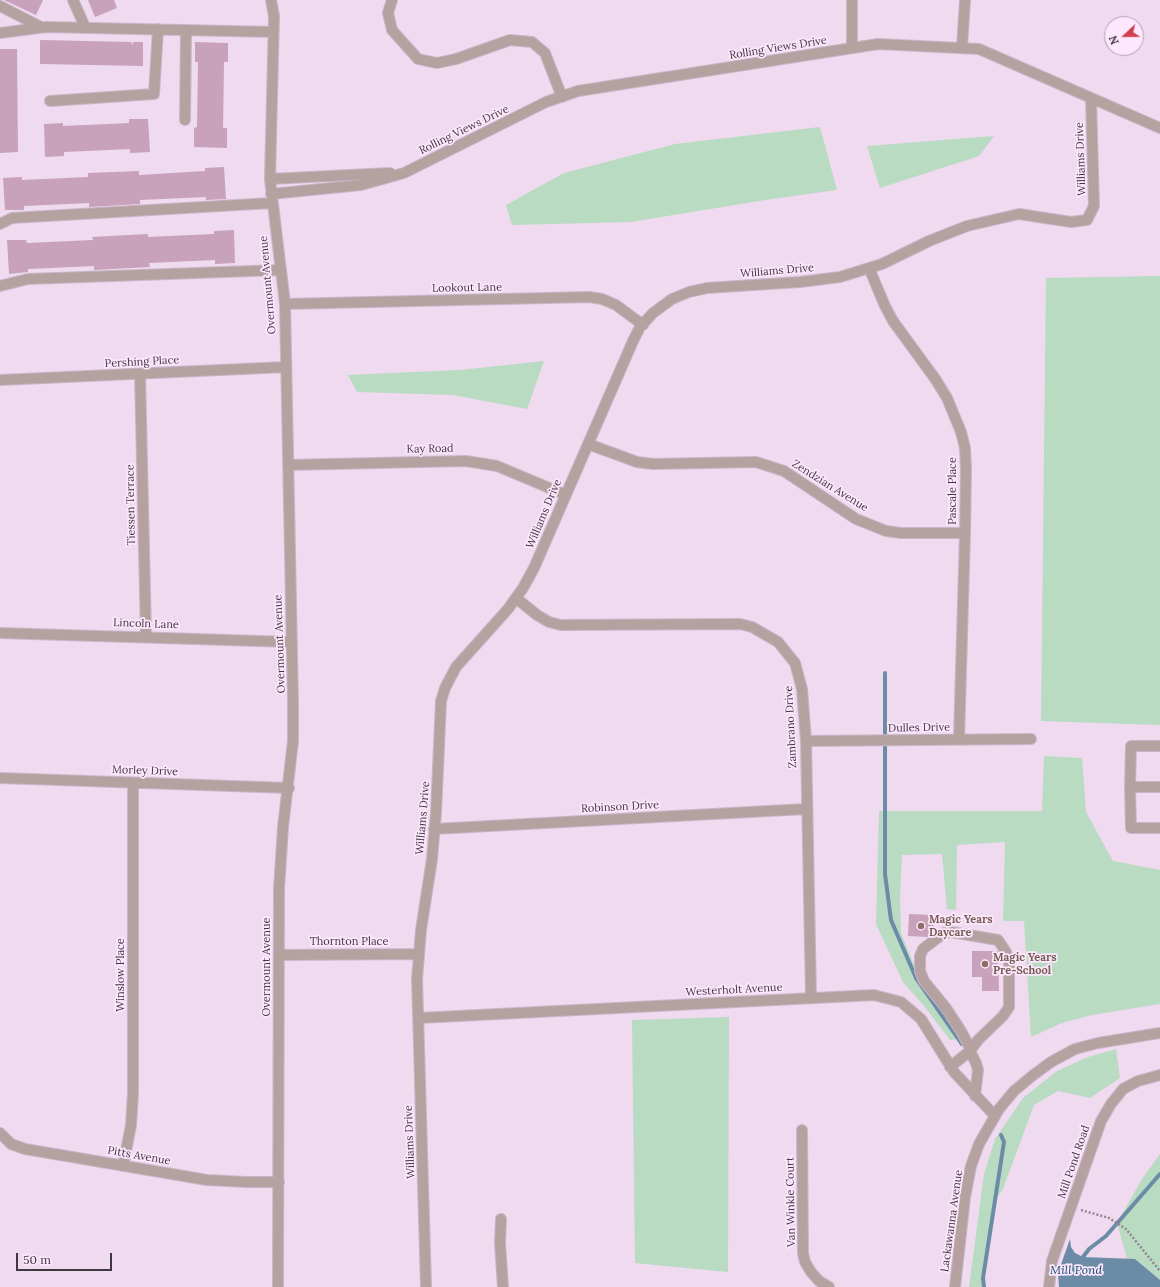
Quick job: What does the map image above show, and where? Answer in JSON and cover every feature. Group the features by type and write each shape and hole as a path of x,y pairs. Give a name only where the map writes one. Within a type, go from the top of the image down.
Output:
{"street":[{"path":"73,0 85,27"},
{"name":"Overmount Avenue","path":"271,0 274,16 270,179 284,304 294,702 289,788 283,827 279,889 278,1287"},
{"path":"392,0 388,13 392,30 418,59 437,63 456,59 510,40 532,42 545,53 562,97"},
{"path":"852,0 852,48"},
{"path":"962,48 966,0"},
{"path":"0,6 42,27"},
{"path":"0,33 42,27 273,32"},
{"path":"50,101 154,94 158,29"},
{"path":"185,120 186,30"},
{"name":"Rolling Views Drive","path":"0,224 12,218 272,199 361,185 404,173 546,102 578,91 878,44 979,49 1160,128"},
{"name":"Williams Drive","path":"426,1287 417,979 418,954 434,829 440,708 445,688 456,667 516,598 534,568 632,341 642,325 653,313 666,304 689,292 707,288 800,282 840,277 882,264 929,241 985,220 1019,214 1071,222 1087,220 1094,206 1091,98"},
{"name":"Rolling Views Drive","path":"270,179 404,173"},
{"name":"Pascale Place","path":"870,268 885,306 893,321 936,380 955,413 965,448 965,533 959,739"},
{"path":"0,286 28,278 280,270"},
{"name":"Lookout Lane","path":"284,304 589,297 602,299 616,305 642,325"},
{"name":"Pershing Place","path":"0,380 286,367"},
{"name":"Tiessen Terrace","path":"140,374 146,636"},
{"name":"Zendzian Avenue","path":"588,444 638,462 653,464 756,462 784,471 856,519 886,531 901,533 965,533"},
{"name":"Kay Road","path":"288,465 466,461 497,466 566,495"},
{"name":"Zambrano Drive","path":"516,598 549,622 561,626 740,624 757,630 778,642 795,663 802,689 806,741 806,810 811,998"},
{"name":"Lincoln Lane","path":"0,632 292,642"},
{"name":"Dulles Drive","path":"806,741 1031,739"},
{"path":"1160,746 1131,746 1130,787 1131,828 1160,828"},
{"name":"Morley Drive","path":"0,778 289,788"},
{"name":"Winslow Place","path":"123,1166 131,1125 133,1093 133,783"},
{"path":"1130,787 1160,787"},
{"name":"Robinson Drive","path":"434,829 806,810"},
{"path":"950,1067 970,1051 978,1040 1003,1016 1009,1007 1008,961 1006,952 998,940 951,932 944,933 923,949 920,956 920,971 924,981 946,1008 961,1031 970,1051 978,1070 975,1096"},
{"name":"Thornton Place","path":"279,955 418,954"},
{"name":"Westerholt Avenue","path":"419,1018 874,994 901,1002 921,1019 950,1067 961,1082 995,1116"},
{"name":"Lackawanna Avenue","path":"955,1287 965,1197 971,1166 979,1144 995,1116 1020,1086 1051,1062 1075,1049 1124,1038 1160,1033"},
{"name":"Mill Pond Road","path":"1049,1287 1052,1261 1101,1121 1111,1104 1123,1089 1138,1081 1160,1075"},
{"name":"Van Winkle Court","path":"802,1130 803,1253 805,1262 811,1272 819,1281 829,1287"},
{"name":"Pitts Avenue","path":"0,1133 17,1147 123,1166 207,1180 279,1182"},
{"path":"501,1219 500,1243 503,1287"}],"path":[{"path":"1071,1207 1109,1218 1126,1229 1160,1271"}],"green space":[{"path":"820,127 837,190 631,222 512,225 506,205 564,173 675,144"},
{"path":"994,136 979,156 880,188 867,146"},
{"path":"1160,276 1160,725 1041,721 1046,278"},
{"path":"544,361 527,409 453,395 357,392 348,375 460,370"},
{"path":"1044,756 1082,758 1086,812 1113,861 1160,870 1160,1004 1092,1015 1062,1023 1031,1037 1024,921 1003,921 1005,842 957,845 956,910 947,909 942,854 902,855 900,897 901,933 919,977 959,1039 950,1040 924,1006 903,982 876,924 879,811 1042,811"},
{"path":"729,1017 728,1272 635,1263 632,1020"},
{"path":"1116,1049 1120,1078 1090,1098 1058,1091 1034,1105 1003,1189 996,1199 983,1278 985,1287 969,1287 984,1174 995,1139 1023,1098 1057,1071 1088,1057"},
{"path":"1160,1154 1160,1281 1135,1259 1127,1259 1117,1223 1142,1179"}],"water":[{"name":"Mill Pond","path":"1070,1239 1071,1247 1075,1253 1083,1257 1135,1259 1160,1280 1160,1287 1059,1287 1058,1273"}],"building":[{"path":"4,0 43,0 36,15"},
{"path":"88,0 114,0 117,8 95,17"},
{"path":"40,40 131,42 133,45 133,42 143,42 143,66 40,64"},
{"path":"195,42 228,43 228,62 224,62 223,128 227,128 227,148 194,147 194,128 197,127 198,62 195,62"},
{"path":"0,49 17,49 18,152 0,153"},
{"path":"129,119 148,119 150,152 130,153 130,149 64,152 64,156 45,157 44,124 63,123 63,126 129,123"},
{"path":"224,167 226,199 206,200 206,197 140,200 140,204 89,207 89,203 24,206 24,210 5,210 3,178 22,177 22,180 88,177 88,173 139,171 139,175 205,171 205,168"},
{"path":"234,230 235,263 215,264 215,260 149,263 150,267 94,270 94,266 28,269 28,272 9,274 7,240 26,240 27,243 93,240 92,237 148,234 148,237 214,234 214,231"},
{"name":"Magic Years Daycare","path":"909,914 934,915 933,933 928,937 908,936"},
{"name":"Magic Years Pre-School","path":"972,951 998,951 999,991 982,991 982,977 972,977"}],"waterway":[{"path":"885,673 885,874 891,920 916,978 962,1044"},
{"path":"984,1287 983,1278 1004,1142 1001,1135"},
{"path":"1083,1257 1089,1249 1106,1236 1160,1174"}],"place":[{"name":"Magic Years Daycare","path":"921,926"},
{"name":"Magic Years Pre-School","path":"985,964"}]}
